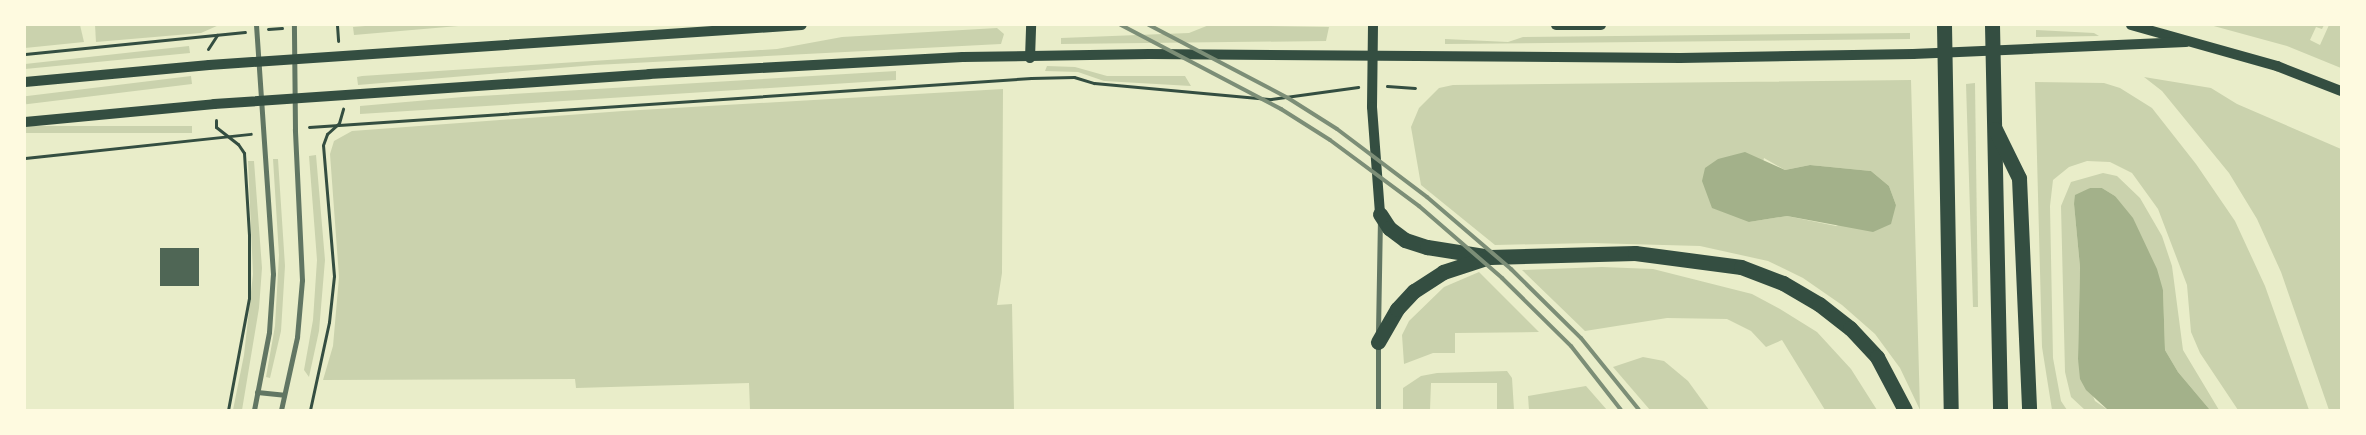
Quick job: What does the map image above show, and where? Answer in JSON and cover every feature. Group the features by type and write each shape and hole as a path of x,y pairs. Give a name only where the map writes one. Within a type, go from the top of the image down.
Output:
{"highway":[{"path":"1944,25 1952,410"},
{"path":"1992,25 2000,410"},
{"path":"1993,123 2019,178 2030,410"},
{"path":"1380,214 1390,228 1405,240 1427,247 1490,257 1634,253 1741,266 1783,283 1812,300 1850,328 1877,357 1905,410"},
{"path":"1378,342 1397,309 1414,291 1443,272 1490,257"}],"main road":[{"path":"25,82 258,62 802,25"},
{"path":"1030,58 1031,25"},
{"path":"1373,25 1371,85 1380,214"},
{"path":"1556,25 1601,25"},
{"path":"2130,25 2277,66 2341,91"},
{"path":"25,122 260,101 649,74 963,57 1030,58 1149,54 1689,58 1923,53 2186,42"}],"street":[{"path":"254,410 269,332 273,274 256,25"},
{"path":"281,410 297,337 302,280 295,130 296,60 294,25"},
{"path":"1378,410 1380,214"},
{"path":"257,392 284,395"}],"path":[{"path":"25,54 217,35"},
{"path":"295,130 339,123 1031,78 1074,77 1094,84 1271,99 1371,85 1415,88"},
{"path":"310,410 329,322 334,276 324,146 327,134 339,123"},
{"path":"25,158 264,133"},
{"path":"228,136 244,153 249,289 228,410"}],"shaded area":[{"path":"25,25 80,25 84,42 25,48"},
{"path":"95,25 219,25 201,33 96,42"},
{"path":"377,25 470,25 354,35 353,27"},
{"path":"1209,25 1329,27 1326,41 1061,44 1061,38 1189,33"},
{"path":"2210,25 2324,25 2322,29 2316,27 2310,40 2320,45 2329,25 2341,25 2341,68 2287,46"},
{"path":"997,28 1004,34 1001,44 595,65 358,85 357,77 777,49 842,37"},
{"path":"2036,30 2094,33 2099,36 2036,37"},
{"path":"1910,33 1910,39 1445,44 1445,39 1508,42 1523,37"},
{"path":"189,46 190,53 25,69 25,64"},
{"path":"1047,66 1075,67 1107,76 1185,76 1191,86 1104,81 1078,72 1045,71"},
{"path":"896,71 896,80 360,114 360,106 463,97"},
{"path":"191,76 192,84 26,104 25,96"},
{"path":"2144,77 2211,88 2237,104 2341,149 2341,410 2329,410 2281,272 2257,219 2229,173 2162,91"},
{"path":"1911,80 1920,410 1900,368 1875,334 1842,305 1803,278 1768,261 1700,246 1591,243 1495,245 1421,185 1411,127 1419,108 1439,88 1453,85","holes":["1764,158 1785,170 1810,165 1871,171 1889,186 1896,205 1836,226 1787,216 1749,222"]},
{"path":"2035,82 2104,83 2120,88 2152,108 2196,164 2235,221 2265,286 2309,410 2238,410 2200,353 2191,332 2187,285 2158,209 2132,173 2110,162 2087,161 2069,167 2053,180 2050,206 2053,358 2061,401 2067,410 2052,410 2042,347"},
{"path":"1975,83 1978,307 1973,307 1966,84"},
{"path":"1003,89 1002,273 997,305 1012,304 1014,410 750,410 749,383 576,388 575,379 323,380 333,346 339,277 330,154 334,141 352,131 623,111"},
{"path":"25,126 192,126 192,133 25,133"},
{"path":"1745,152 1785,170 1810,165 1871,171 1889,186 1896,205 1891,224 1873,232 1787,216 1749,222 1712,208 1702,181 1705,168 1718,159"},
{"path":"316,155 325,260 319,331 309,377 304,370 313,320 317,260 309,156"},
{"path":"273,159 278,159 285,266 281,331 270,378 266,377 275,326 279,255"},
{"path":"248,161 254,161 262,268 259,308 242,410 233,410 244,355 253,274"},
{"path":"2103,173 2117,176 2140,198 2162,236 2172,266 2183,350 2219,410 2210,410 2178,372 2165,350 2163,290 2115,196 2102,188 2090,188 2074,204 2080,267 2078,359 2095,401 2108,410 2085,410 2071,397 2065,372 2061,206 2071,182"},
{"path":"2090,188 2102,188 2115,196 2133,218 2157,269 2163,290 2165,350 2178,372 2210,410 2108,410 2086,390 2080,379 2078,359 2080,267 2074,204 2075,195"},
{"path":"1602,267 1653,269 1752,294 1817,332 1851,369 1877,410 1825,410 1782,340 1766,347 1751,331 1727,319 1667,318 1585,331 1522,270"},
{"path":"1479,272 1539,332 1455,333 1455,353 1433,353 1404,364 1402,335 1409,321 1444,287"},
{"path":"1643,357 1664,361 1688,381 1709,410 1650,410 1613,367"},
{"path":"1507,371 1512,378 1514,410 1497,410 1497,383 1431,383 1430,410 1403,410 1403,388 1421,376 1437,373"},
{"path":"1586,386 1607,410 1529,410 1528,396"}],"building":[{"path":"160,248 199,248 199,286 160,286"}],"railway":[{"path":"1121,25 1281,109 1330,140 1419,206 1502,278 1571,346 1621,410"},
{"path":"1149,25 1288,98 1337,129 1427,197 1511,269 1581,338 1639,410"}]}
